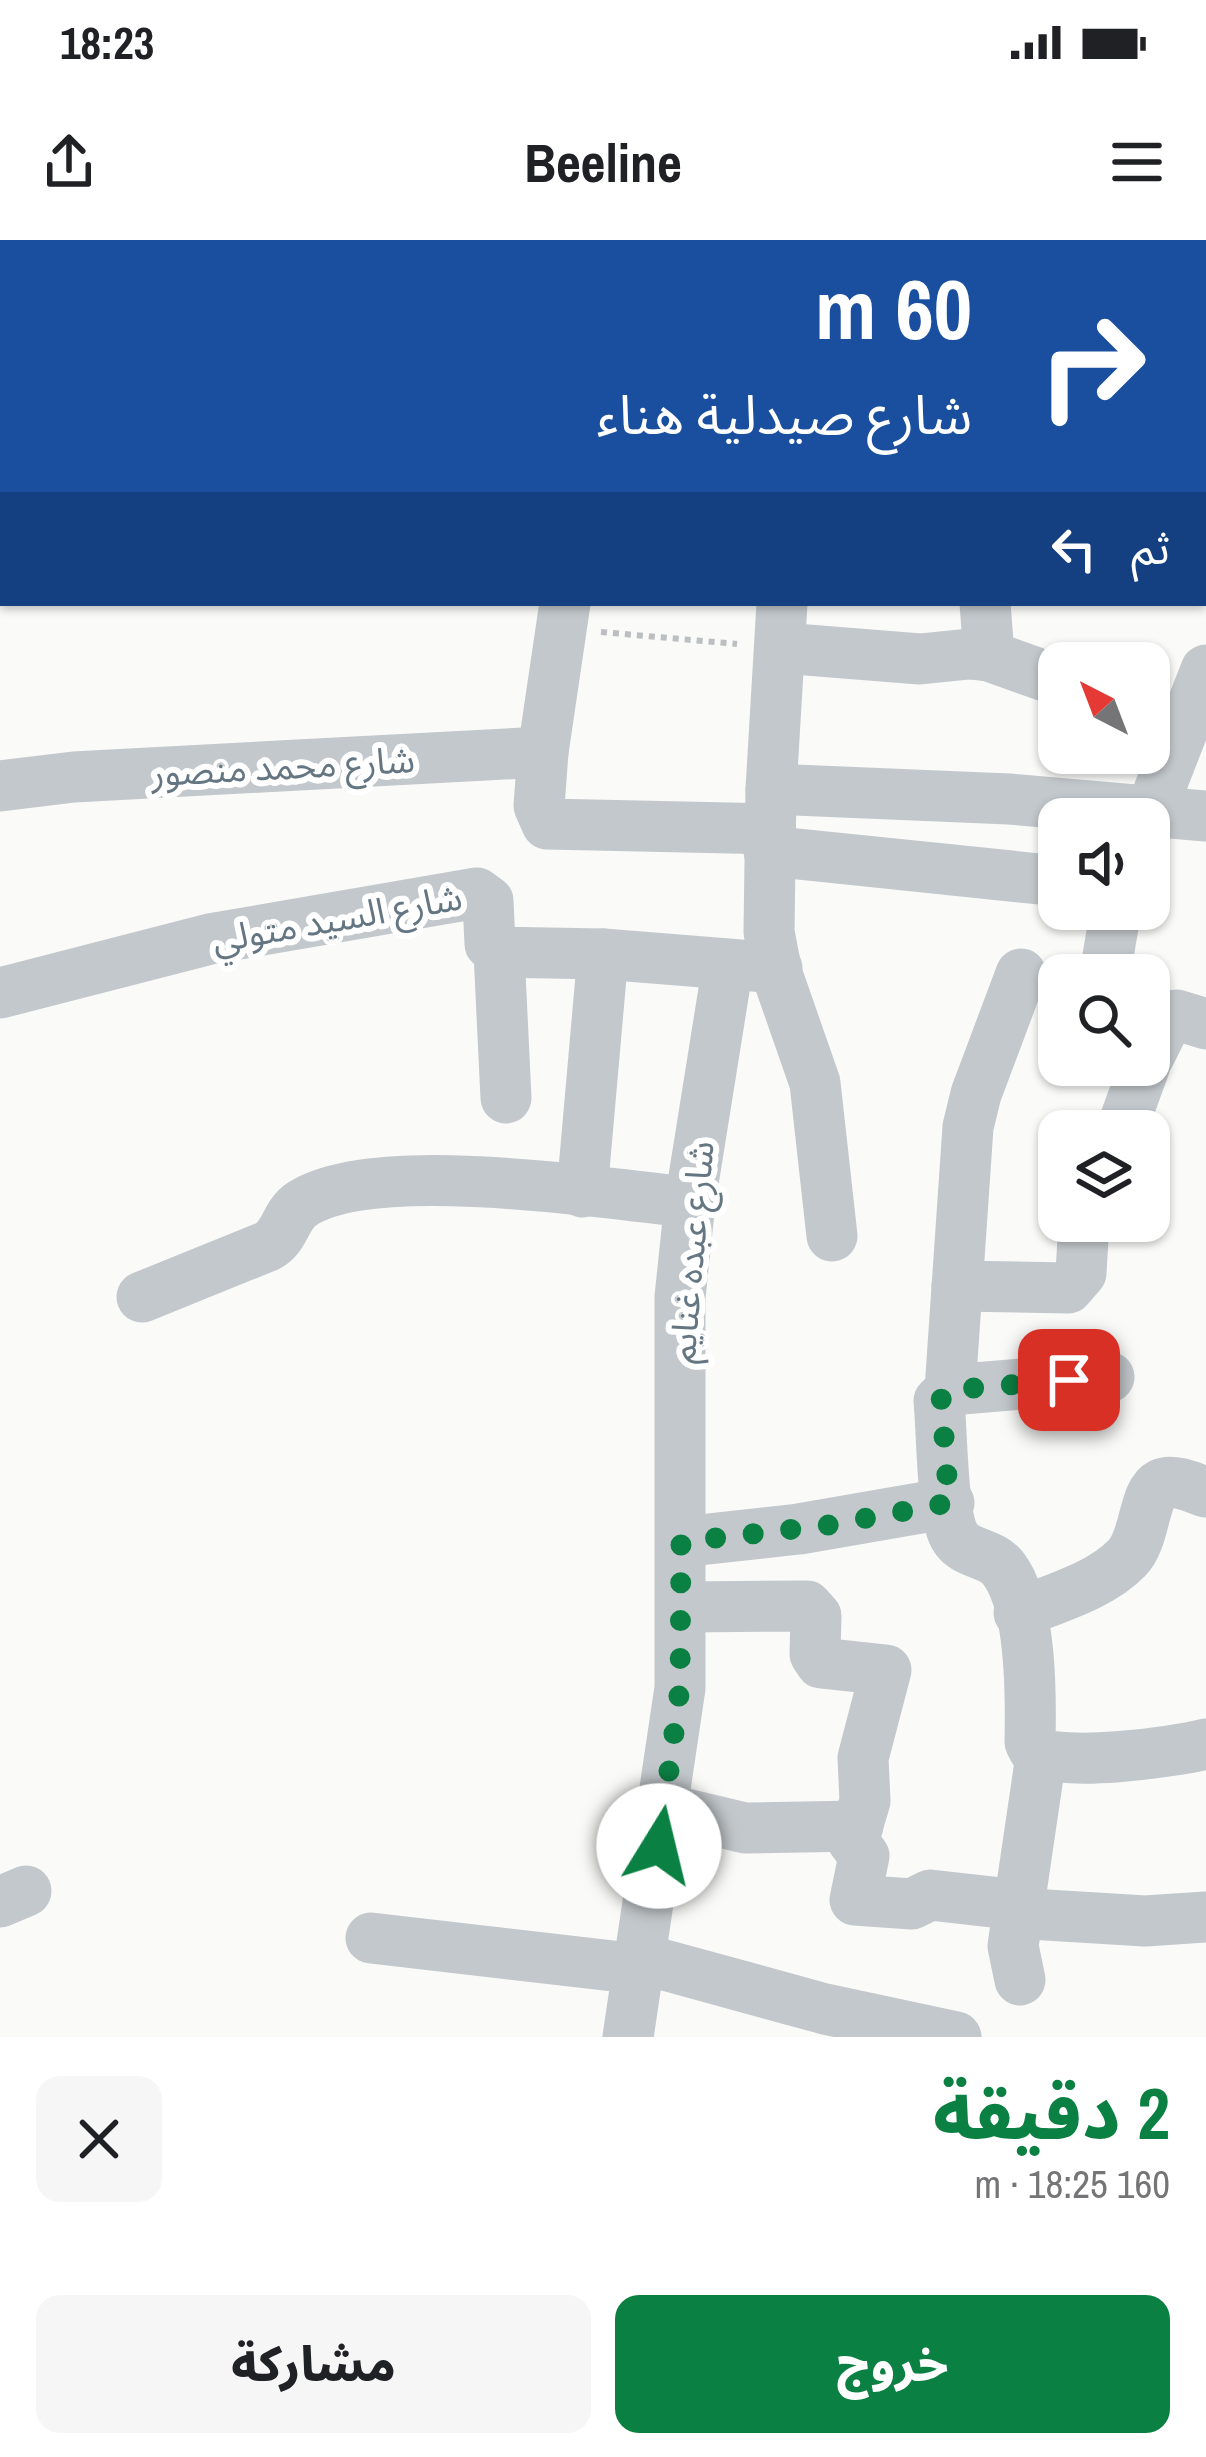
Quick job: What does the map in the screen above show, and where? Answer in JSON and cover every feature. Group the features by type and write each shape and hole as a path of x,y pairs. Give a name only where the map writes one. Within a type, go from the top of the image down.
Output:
{"street":[{"path":"985,606 989,656"},
{"path":"563,616 539,806 553,827 770,823 1009,800 1038,803"},
{"path":"832,1236 815,1083 752,966 769,932 770,823 782,626 920,659 989,656 1038,674"},
{"path":"1170,717 1206,670"},
{"name":"شارع محمد منصور","path":"11,784 543,752"},
{"path":"1170,815 1206,816"},
{"path":"770,823 1038,877"},
{"name":"شارع السيد متولي","path":"0,993 250,930 477,893 488,901 490,944 499,952 603,954 752,966"},
{"path":"499,952 506,1098"},
{"path":"582,1192 603,954"},
{"name":"شارع عبده غنايم","path":"628,2037 680,1688 678,1348 690,1202 752,966"},
{"path":"950,1390 968,1127 1021,974"},
{"path":"142,1297 268,1246 283,1234 301,1204 362,1186 448,1180 690,1202"},
{"path":"957,1286 1062,1289 1075,1285 1081,1273 1083,1242"},
{"path":"1020,1980 1013,1946 1036,1744 1029,1662 1003,1568 953,1536 939,1401 950,1390 1109,1377"},
{"path":"1019,1613 1095,1581 1126,1560 1138,1546 1151,1493 1162,1483 1206,1492"},
{"path":"681,1542 819,1526 949,1503"},
{"path":"683,1606 807,1606 816,1616 815,1654 821,1664 886,1670 863,1758 865,1802 854,1841 864,1856 855,1900 912,1904 930,1895 1018,1905 1030,1914 1144,1921 1206,1917"},
{"path":"1036,1744 1149,1755 1206,1744"},
{"path":"665,1809 746,1828 859,1826"},
{"path":"371,1937 639,1963 956,2037"}],"path":[{"path":"563,616 782,626"}],"route":[{"path":"659,1846 680,1688 681,1542 829,1525 949,1503 941,1396 950,1390 1069,1380"}]}
